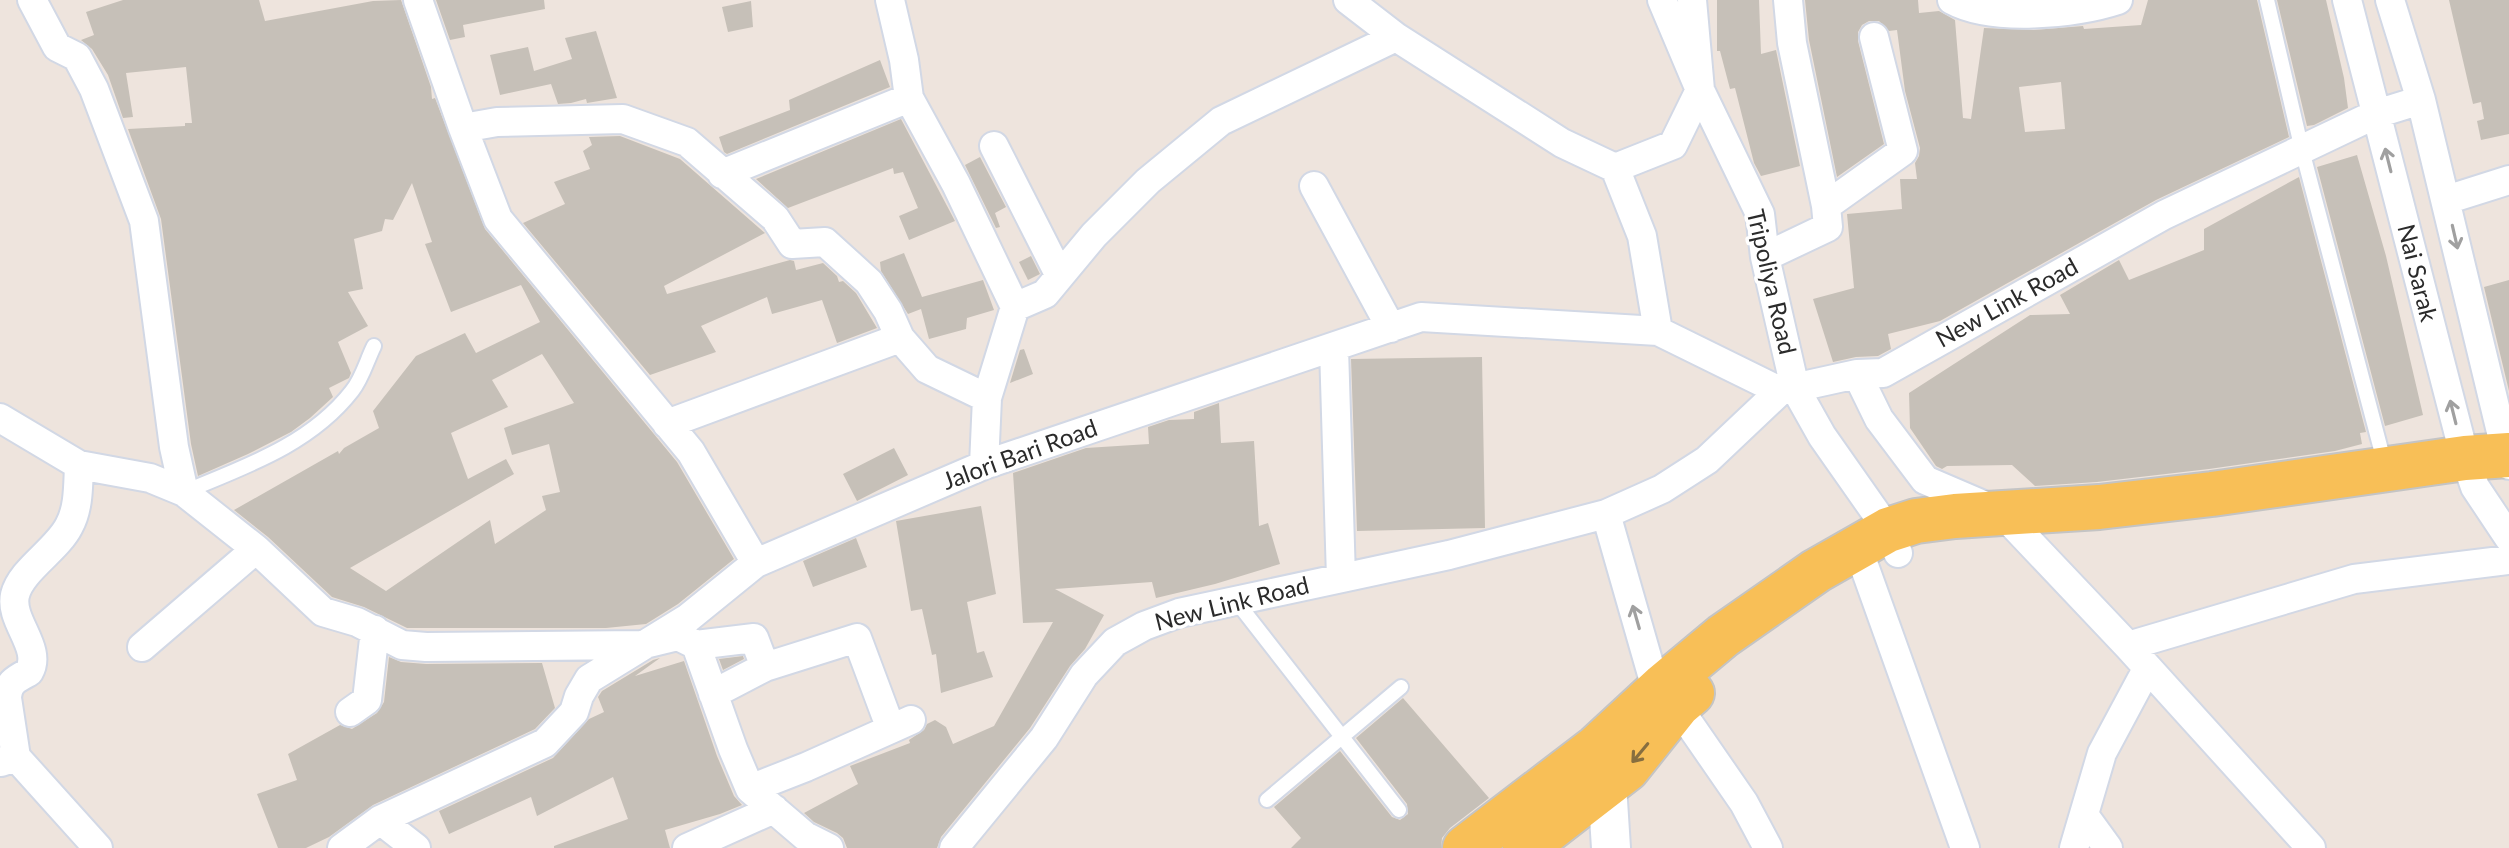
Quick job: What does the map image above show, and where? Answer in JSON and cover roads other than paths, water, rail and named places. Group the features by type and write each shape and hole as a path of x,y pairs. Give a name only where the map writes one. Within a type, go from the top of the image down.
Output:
{"main road":[{"path":"2011,523 2386,469 2496,467"},
{"path":"1525,848 1565,813 1602,766 1723,636 1816,571 1877,549 1916,521 1955,516 2011,523 2496,467"},
{"path":"1465,848 1565,813"}],"street":[{"path":"32,0 57,47 73,53 94,89 144,221 174,447 184,492"},
{"path":"418,0 498,219 691,452 756,563"},
{"path":"890,0 909,98 956,184 1015,307 987,398 984,465"},
{"path":"1348,0 1396,37 1562,143 1615,168 1642,236 1658,331"},
{"name":"Tripoliya Road","path":"1662,0 1700,90 1760,214 1788,390 1822,436 1877,549 1965,848"},
{"path":"1615,168 1673,145 1700,90 1692,0"},
{"path":"1765,257 1828,227 1792,43 1788,0"},
{"path":"1952,0 1964,7 2038,8 2118,0"},
{"name":"Nai Sarak","path":"2347,0 2376,114 2496,467 2509,538"},
{"path":"2390,0 2421,100 2446,200 2496,467"},
{"path":"1015,307 1045,294 1094,235 1148,181 1221,121 1396,37"},
{"path":"1826,206 1903,151 1874,37"},
{"path":"722,174 909,98"},
{"name":"New Link Road","path":"954,848 1044,738 1084,675 1115,642 1144,626 1179,613 1449,555 1606,514 1662,489 1707,460 1788,390 1857,374 1883,373 2164,215 2376,114 2421,100"},
{"path":"463,128 497,122 623,119 687,142 775,218 792,244 825,242 869,282 888,311 900,338 927,369 987,398"},
{"path":"994,146 1060,276"},
{"path":"2446,200 2509,180"},
{"path":"1314,186 1391,328"},
{"name":"Jalori Bari Road","path":"342,848 380,820 545,743 574,712 589,679 688,618 756,563 984,465 1421,317 1658,331 1788,390"},
{"path":"667,424 900,338"},
{"path":"1334,348 1341,578"},
{"path":"1857,374 1879,419 1925,480 2011,523 2128,646 2311,848"},
{"path":"0,418 79,465 150,478 184,492 256,549 323,612 375,630 391,640 414,647 641,645 678,636 696,645 754,638 765,667"},
{"path":"79,465 75,514 70,526 22,580 15,597 16,613 33,659 29,672 10,684 7,693 8,760 98,848"},
{"path":"1606,514 1666,695 1744,803 1768,848"},
{"path":"142,647 256,549"},
{"path":"2128,646 2354,579 2509,560"},
{"path":"350,712 367,700 375,630"},
{"path":"713,694 765,667 857,638 901,724 750,789"},
{"path":"696,645 750,789 805,836 829,848"},
{"path":"2074,848 2102,753 2147,669"},
{"path":"1602,766 1611,848"},
{"path":"687,848 774,809"},
{"path":"2084,815 2108,848"},
{"path":"380,820 416,848"}],"lane":[{"path":"2267,0 2302,150 2386,469"},
{"path":"184,492 277,453 319,425 354,389 374,346"},
{"path":"1236,601 1399,810"},
{"path":"1267,800 1401,687"}]}
